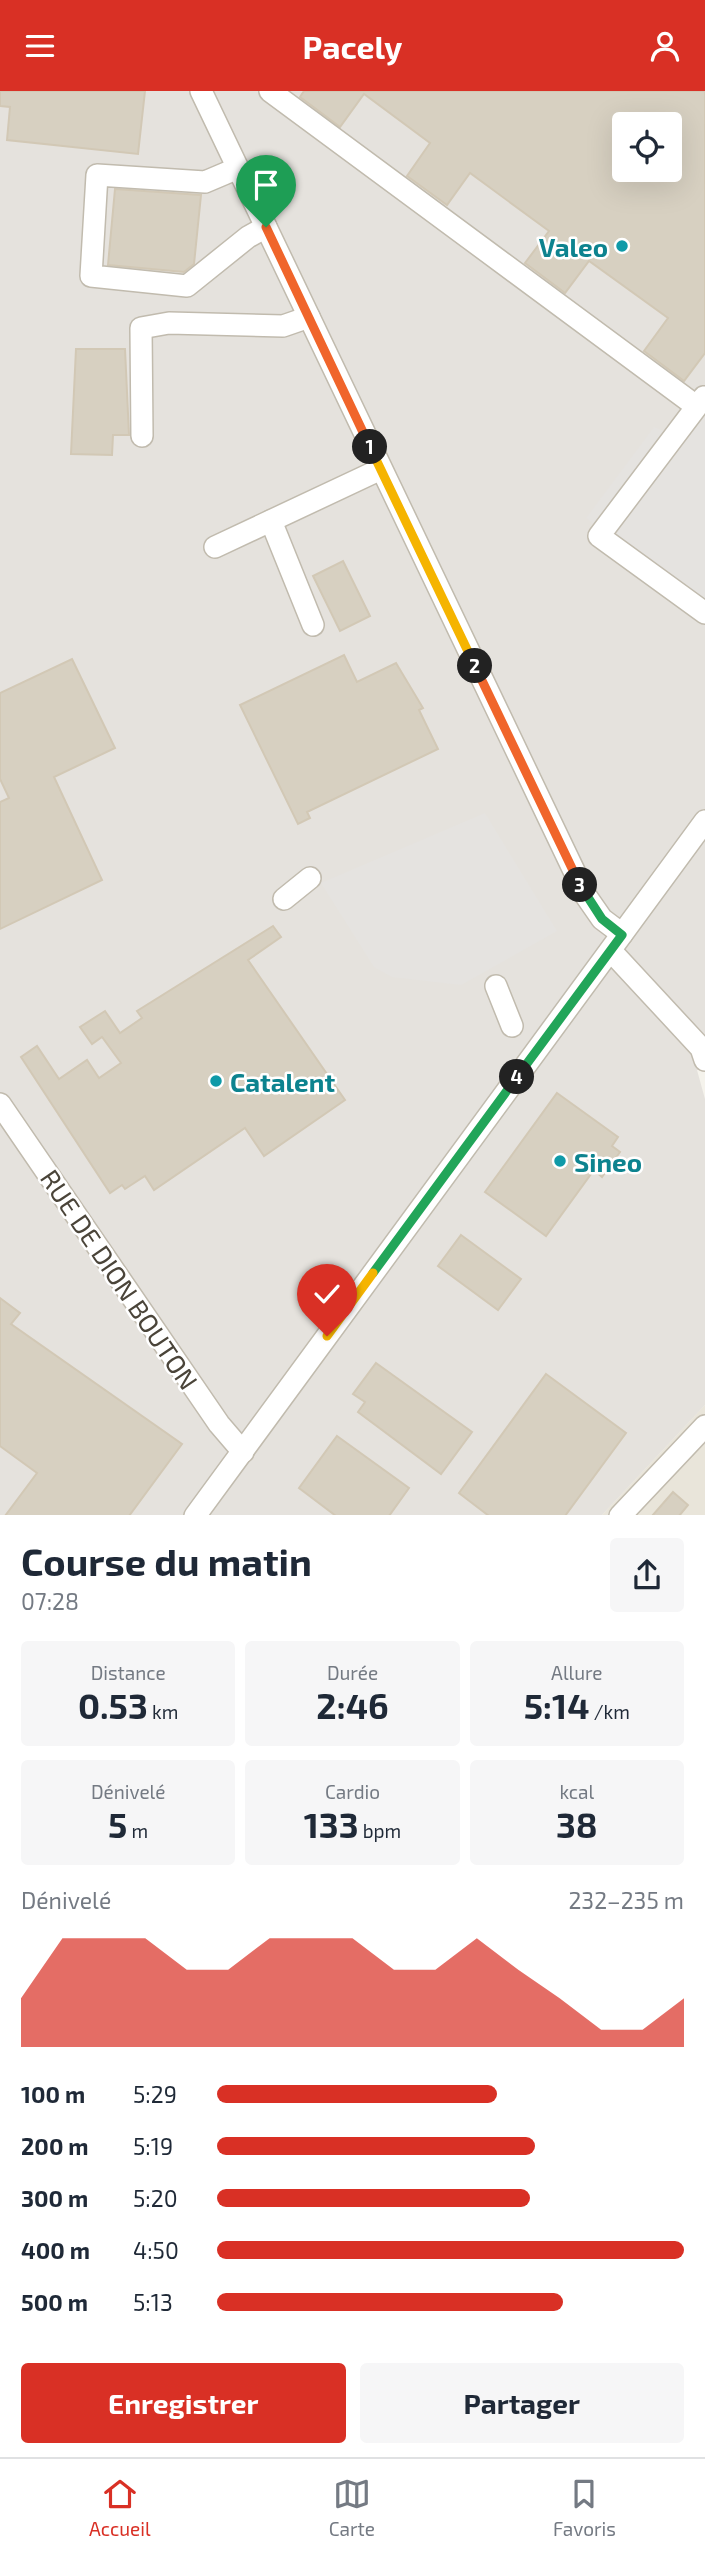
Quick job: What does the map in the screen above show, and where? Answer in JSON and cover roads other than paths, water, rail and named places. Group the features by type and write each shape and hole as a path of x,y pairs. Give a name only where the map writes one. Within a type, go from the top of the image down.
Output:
{"street":[{"path":"201,91 586,896 617,943 701,1048 705,1060"},
{"path":"270,91 701,401 599,537 705,613"},
{"path":"238,168 205,182 97,175 92,276 187,286 248,237 266,227"},
{"path":"142,436 141,328 169,323 283,326 309,317"},
{"path":"215,547 381,469"},
{"path":"271,521 313,625"},
{"path":"195,1515 705,821"},
{"path":"284,899 310,878"},
{"path":"496,986 513,1026"},
{"name":"RUE DE DION BOUTON","path":"0,1104 199,1395 243,1452"},
{"path":"620,1515 705,1426"}],"place":[{"name":"Valeo","path":"622,246"},
{"name":"Catalent","path":"216,1081"},
{"name":"Sineo","path":"560,1161"}]}
